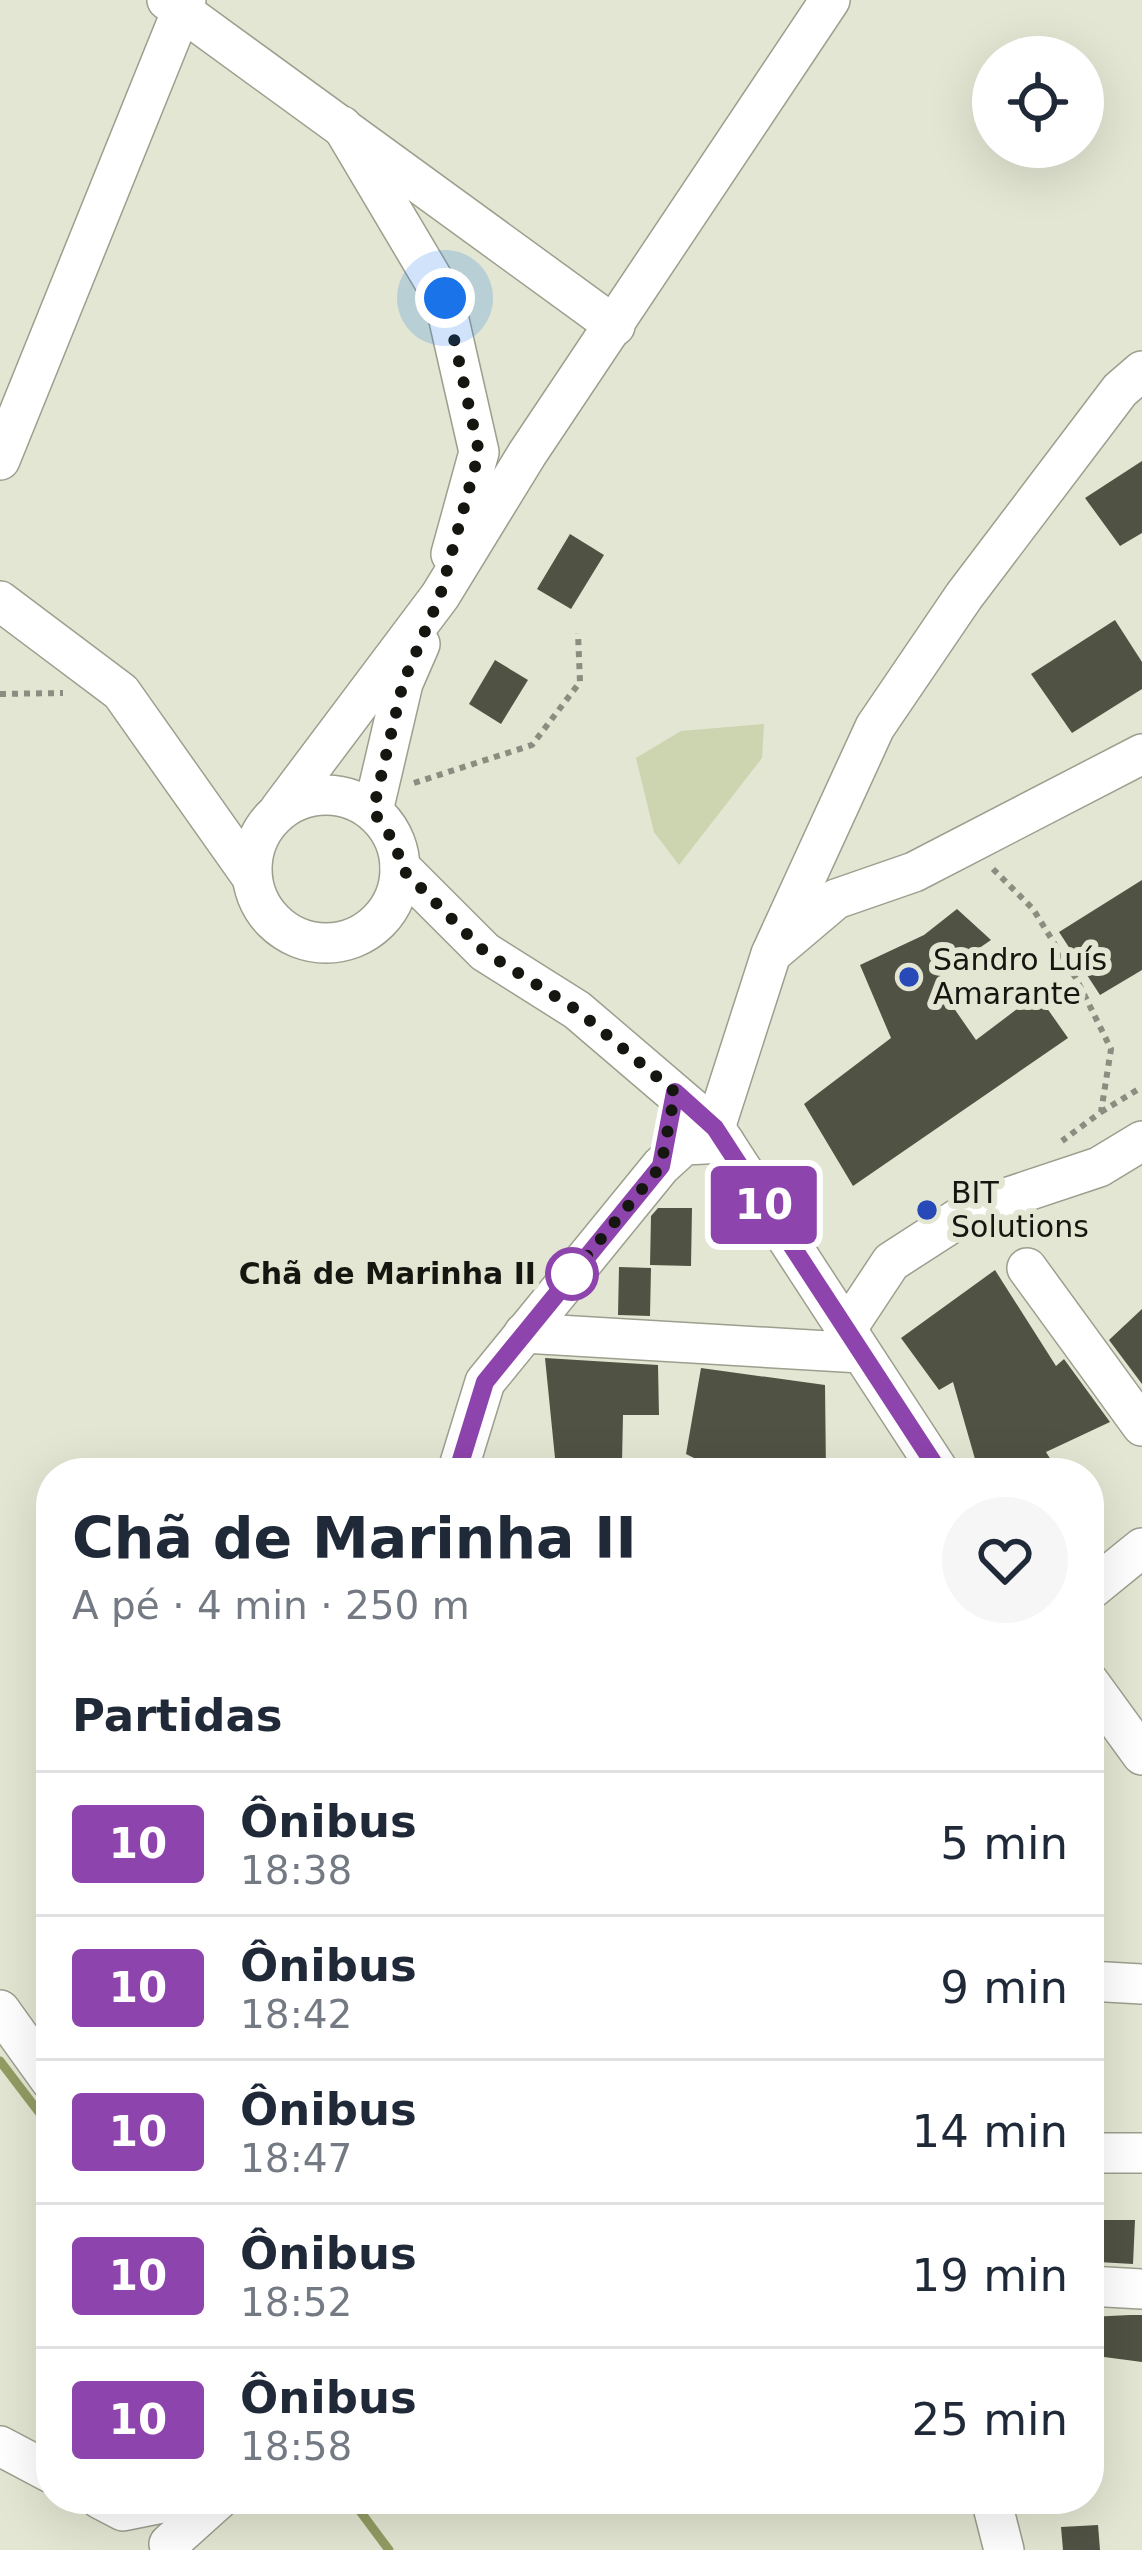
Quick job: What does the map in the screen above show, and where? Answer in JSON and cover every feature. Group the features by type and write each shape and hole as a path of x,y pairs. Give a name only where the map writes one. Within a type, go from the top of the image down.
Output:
{"street":[{"path":"251,876 263,828 440,596 527,454 830,0"},
{"path":"0,460 178,3 615,326"},
{"path":"0,601 121,692 251,876 260,903 278,926 302,940 331,944 358,937 381,920 396,896 400,867 397,846 375,803 403,683 440,596 479,452 445,298 343,126"},
{"path":"720,1136 771,954 875,728 964,596 1120,390 1142,371"},
{"path":"771,954 836,899 914,872 1142,754"},
{"path":"280,809 302,798 327,794 375,803"},
{"path":"400,867 485,952 577,1010 720,1136 930,1458"},
{"path":"661,1166 675,1092"},
{"path":"462,1458 485,1382 524,1333 661,1166 684,1145 720,1136"},
{"path":"853,1342 891,1262 973,1209 1099,1167 1142,1141"},
{"path":"1028,1268 1142,1426"},
{"path":"524,1333 853,1342"},
{"path":"1104,1579 1142,1548"},
{"path":"1104,1703 1142,1755"},
{"path":"1104,1982 1142,1984"},
{"path":"0,2010 36,2059"},
{"path":"1104,2153 1142,2153"},
{"path":"1104,2287 1142,2289"},
{"path":"0,2446 36,2465"},
{"path":"0,2475 36,2474"},
{"path":"171,2550 169,2544 202,2514"},
{"path":"995,2514 1004,2550"}],"path":[{"path":"375,803 532,745 580,682 578,633"},
{"path":"951,853 993,869 1033,909 1077,980 1111,1049 1101,1112"},
{"path":"1046,1154 1142,1087"}],"green space":[{"path":"764,724 762,758 679,865 654,832 636,758 681,731"}],"building":[{"path":"1142,461 1142,533 1120,546 1085,498"},
{"path":"570,534 604,555 571,609 537,589"},
{"path":"1115,620 1142,662 1142,689 1072,733 1031,674"},
{"path":"495,660 528,680 501,724 469,704"},
{"path":"1142,880 1142,970 1100,995 1059,932"},
{"path":"957,909 991,940 940,975 951,1004 976,1040 1037,994 1068,1038 853,1186 804,1104 891,1038 860,965 924,935"},
{"path":"658,1208 692,1208 691,1266 650,1265 651,1216"},
{"path":"619,1267 651,1268 650,1316 618,1315"},
{"path":"995,1270 1056,1366 1064,1359 1110,1422 1046,1452 1050,1458 975,1458 953,1382 939,1390 901,1338"},
{"path":"1142,1309 1142,1384 1109,1340"},
{"path":"545,1358 658,1365 659,1415 623,1415 622,1458 555,1458"},
{"path":"701,1368 825,1385 826,1458 694,1458 686,1454"},
{"path":"1104,2220 1135,2220 1133,2264 1104,2262"},
{"path":"1142,2315 1142,2362 1104,2357 1104,2316"},
{"path":"1098,2525 1100,2550 1063,2550 1061,2527"}],"waterway":[{"path":"0,2061 36,2108"},
{"path":"362,2514 389,2550"}],"bus line":[{"name":"10","path":"462,1458 485,1382 661,1166 675,1092 715,1128 930,1458"}],"place":[{"name":"Sandro Luís Amarante","path":"909,977"},
{"name":"BIT Solutions","path":"927,1210"},
{"name":"Chã de Marinha II","path":"572,1274"}],"route":[{"path":"445,298 479,452 440,596 403,683 373,811 397,846 400,867 485,952 577,1010 675,1092 661,1166 572,1274"}]}
